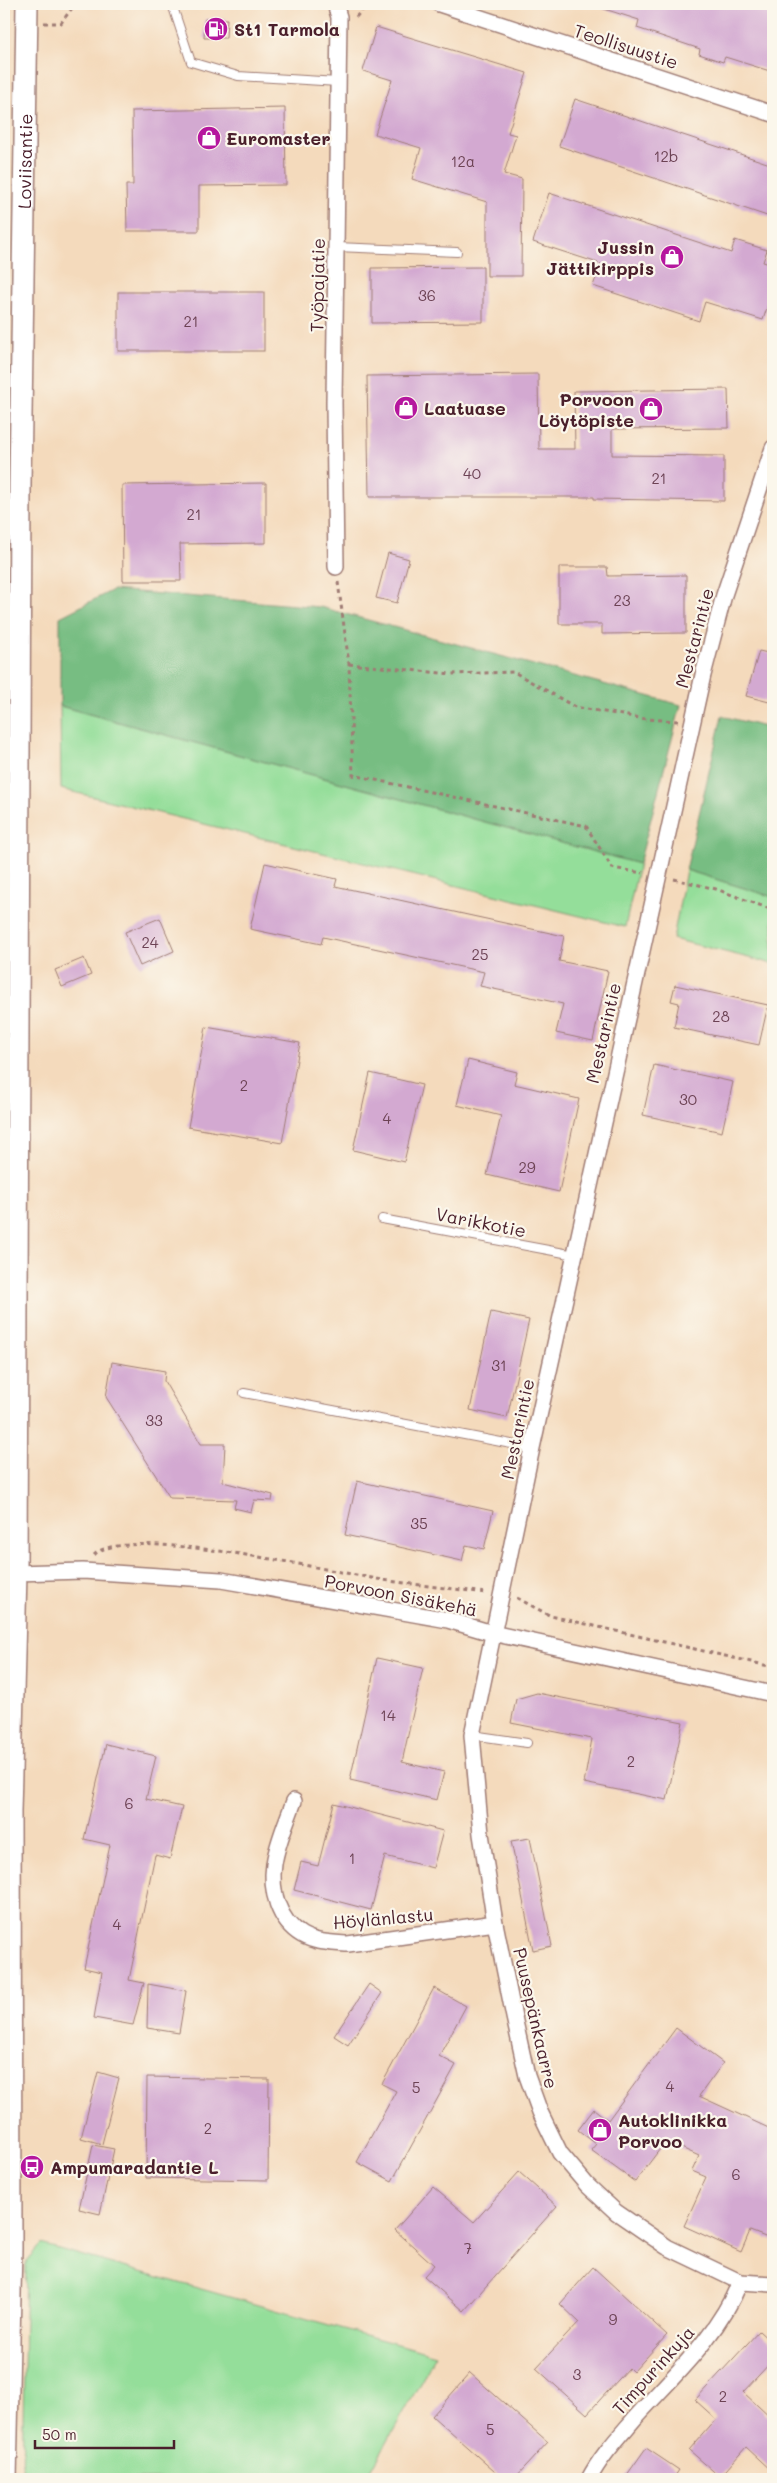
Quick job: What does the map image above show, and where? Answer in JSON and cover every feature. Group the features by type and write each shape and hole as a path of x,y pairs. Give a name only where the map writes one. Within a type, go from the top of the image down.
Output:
{"main road":[{"name":"Loviisantie","path":"6,2479 11,2248 10,1812 16,1573 20,484 27,4"}],"street":[{"name":"Työpajatie","path":"335,4 339,17 336,247 336,567"},
{"name":"Teollisuustie","path":"439,4 773,114"},
{"name":"Mestarintie","path":"492,1632 657,876 703,675 724,595 773,448"},
{"name":"Porvoon Sisäkehä","path":"16,1573 83,1571 221,1580 448,1620 492,1632 773,1694"},
{"name":"Puusepänkaarre","path":"492,1632 472,1735 481,1834 496,1923 527,2076 540,2112 560,2153 587,2185 616,2212 667,2247 740,2282 773,2284"},
{"name":"Höylänlastu","path":"294,1801 274,1863 273,1886 277,1904 284,1919 302,1935 323,1942 348,1944 496,1923"},
{"name":"Timpurinkuja","path":"589,2479 605,2452 705,2341 729,2308 740,2282"}],"lane":[{"path":"172,4 191,62 238,76 338,82"},
{"path":"336,247 457,252"},
{"name":"Varikkotie","path":"382,1219 575,1255"},
{"path":"244,1393 532,1448"},
{"path":"472,1735 527,1743"}],"path":[{"path":"336,567 349,664 353,775 586,826 612,868 716,889 773,910"},
{"path":"349,664 451,674 514,672 575,707 646,719 693,721"},
{"path":"83,1571 96,1553 107,1546 191,1547 243,1554 379,1579 520,1599 551,1616 773,1667"}],"green space":[{"path":"113,590 320,607 681,705 639,864 60,706 60,617"},
{"path":"60,706 639,864 625,927 61,789"},
{"path":"722,716 773,729 773,897 686,870"},
{"path":"686,870 773,897 773,964 673,939"},
{"path":"41,2244 436,2355 366,2479 22,2479 26,2261"}],"building":[{"path":"598,4 773,4 773,72 725,57 723,62 699,54 700,49 637,28 639,20 598,7"},
{"name":"St1 Tarmola","path":"205,19 227,19 226,38 204,38"},
{"path":"376,27 527,73 508,133 516,135 504,174 522,179 521,276 487,276 487,202 412,179 421,148 375,134 392,80 363,71"},
{"path":"575,99 773,165 773,218 559,146"},
{"name":"Euromaster","path":"285,108 286,185 199,186 199,231 127,231 126,185 133,185 132,111"},
{"name":"Jussin Jättikirppis","path":"549,193 731,253 735,240 767,250 763,262 773,265 773,289 763,320 705,302 699,321 593,286 601,264 533,242"},
{"path":"483,267 483,322 372,323 372,268"},
{"path":"118,292 264,292 264,351 118,351"},
{"path":"538,374 539,449 575,449 574,391 728,389 729,428 612,429 612,455 724,456 724,501 594,499 594,497 369,497 367,376"},
{"path":"266,483 266,543 180,544 181,581 123,581 122,485"},
{"path":"388,553 409,559 397,603 376,598"},
{"path":"559,567 607,567 608,576 686,575 686,633 602,634 602,624 559,624"},
{"path":"759,651 773,654 773,703 746,696"},
{"path":"265,863 337,879 335,886 564,936 559,961 608,971 593,1041 556,1033 563,1004 480,986 484,972 323,937 321,944 250,929"},
{"path":"160,918 174,951 140,966 125,932"},
{"path":"84,958 91,975 62,987 55,970"},
{"path":"675,985 768,1005 759,1045 674,1027 679,1003 671,1001"},
{"path":"206,1027 300,1043 282,1143 188,1127"},
{"path":"468,1060 517,1072 514,1084 579,1099 559,1192 487,1175 501,1116 457,1105"},
{"path":"654,1065 733,1082 722,1132 643,1115"},
{"path":"370,1073 422,1085 404,1162 353,1150"},
{"path":"491,1312 529,1320 507,1418 470,1410"},
{"path":"112,1362 165,1371 164,1381 201,1444 225,1444 223,1482 273,1495 272,1501 254,1500 251,1512 234,1508 236,1500 170,1498 106,1397"},
{"path":"357,1481 493,1511 484,1549 466,1545 462,1561 345,1535"},
{"path":"377,1658 423,1668 402,1762 444,1772 437,1800 350,1780"},
{"path":"537,1693 683,1722 667,1800 584,1783 592,1739 511,1723 516,1699"},
{"path":"106,1744 156,1756 146,1799 182,1807 170,1859 155,1855 129,1980 144,1983 133,2025 94,2018 102,1972 84,1968 110,1845 84,1839"},
{"path":"334,1803 443,1831 433,1868 385,1856 371,1910 294,1890 301,1862 318,1866"},
{"path":"530,1838 552,1946 533,1950 511,1841"},
{"path":"148,1984 186,1991 179,2033 147,2028"},
{"path":"369,1984 382,1993 348,2045 334,2036"},
{"path":"434,1988 466,2006 439,2056 456,2065 392,2181 357,2162 396,2091 382,2084"},
{"path":"676,2028 723,2063 699,2096 773,2130 773,2240 750,2231 741,2252 684,2226 706,2177 692,2171 699,2156 666,2141 635,2182 591,2150 596,2144 578,2130 594,2109 608,2120"},
{"path":"98,2072 119,2078 102,2144 81,2138"},
{"path":"147,2077 269,2079 268,2180 146,2178"},
{"path":"93,2145 114,2149 100,2214 79,2209"},
{"path":"519,2172 557,2206 464,2311 424,2276 434,2265 395,2230 433,2187 474,2222"},
{"path":"593,2267 667,2335 633,2372 629,2368 587,2414 536,2368 579,2322 560,2304"},
{"path":"759,2331 773,2344 773,2360 743,2392 773,2420 773,2472 746,2447 720,2477 689,2450 716,2419 695,2400"},
{"path":"470,2373 548,2442 514,2479 503,2479 432,2416"},
{"path":"646,2448 679,2470 673,2479 624,2479"}],"place":[{"name":"St1 Tarmola","path":"216,29"},
{"name":"Euromaster","path":"209,138"},
{"name":"Jussin Jättikirppis","path":"672,257"},
{"name":"Laatuase","path":"406,408"},
{"name":"Porvoon Löytöpiste","path":"651,409"},
{"name":"Autoklinikka Porvoo","path":"600,2130"},
{"name":"Ampumaradantie L","path":"32,2167"}]}
